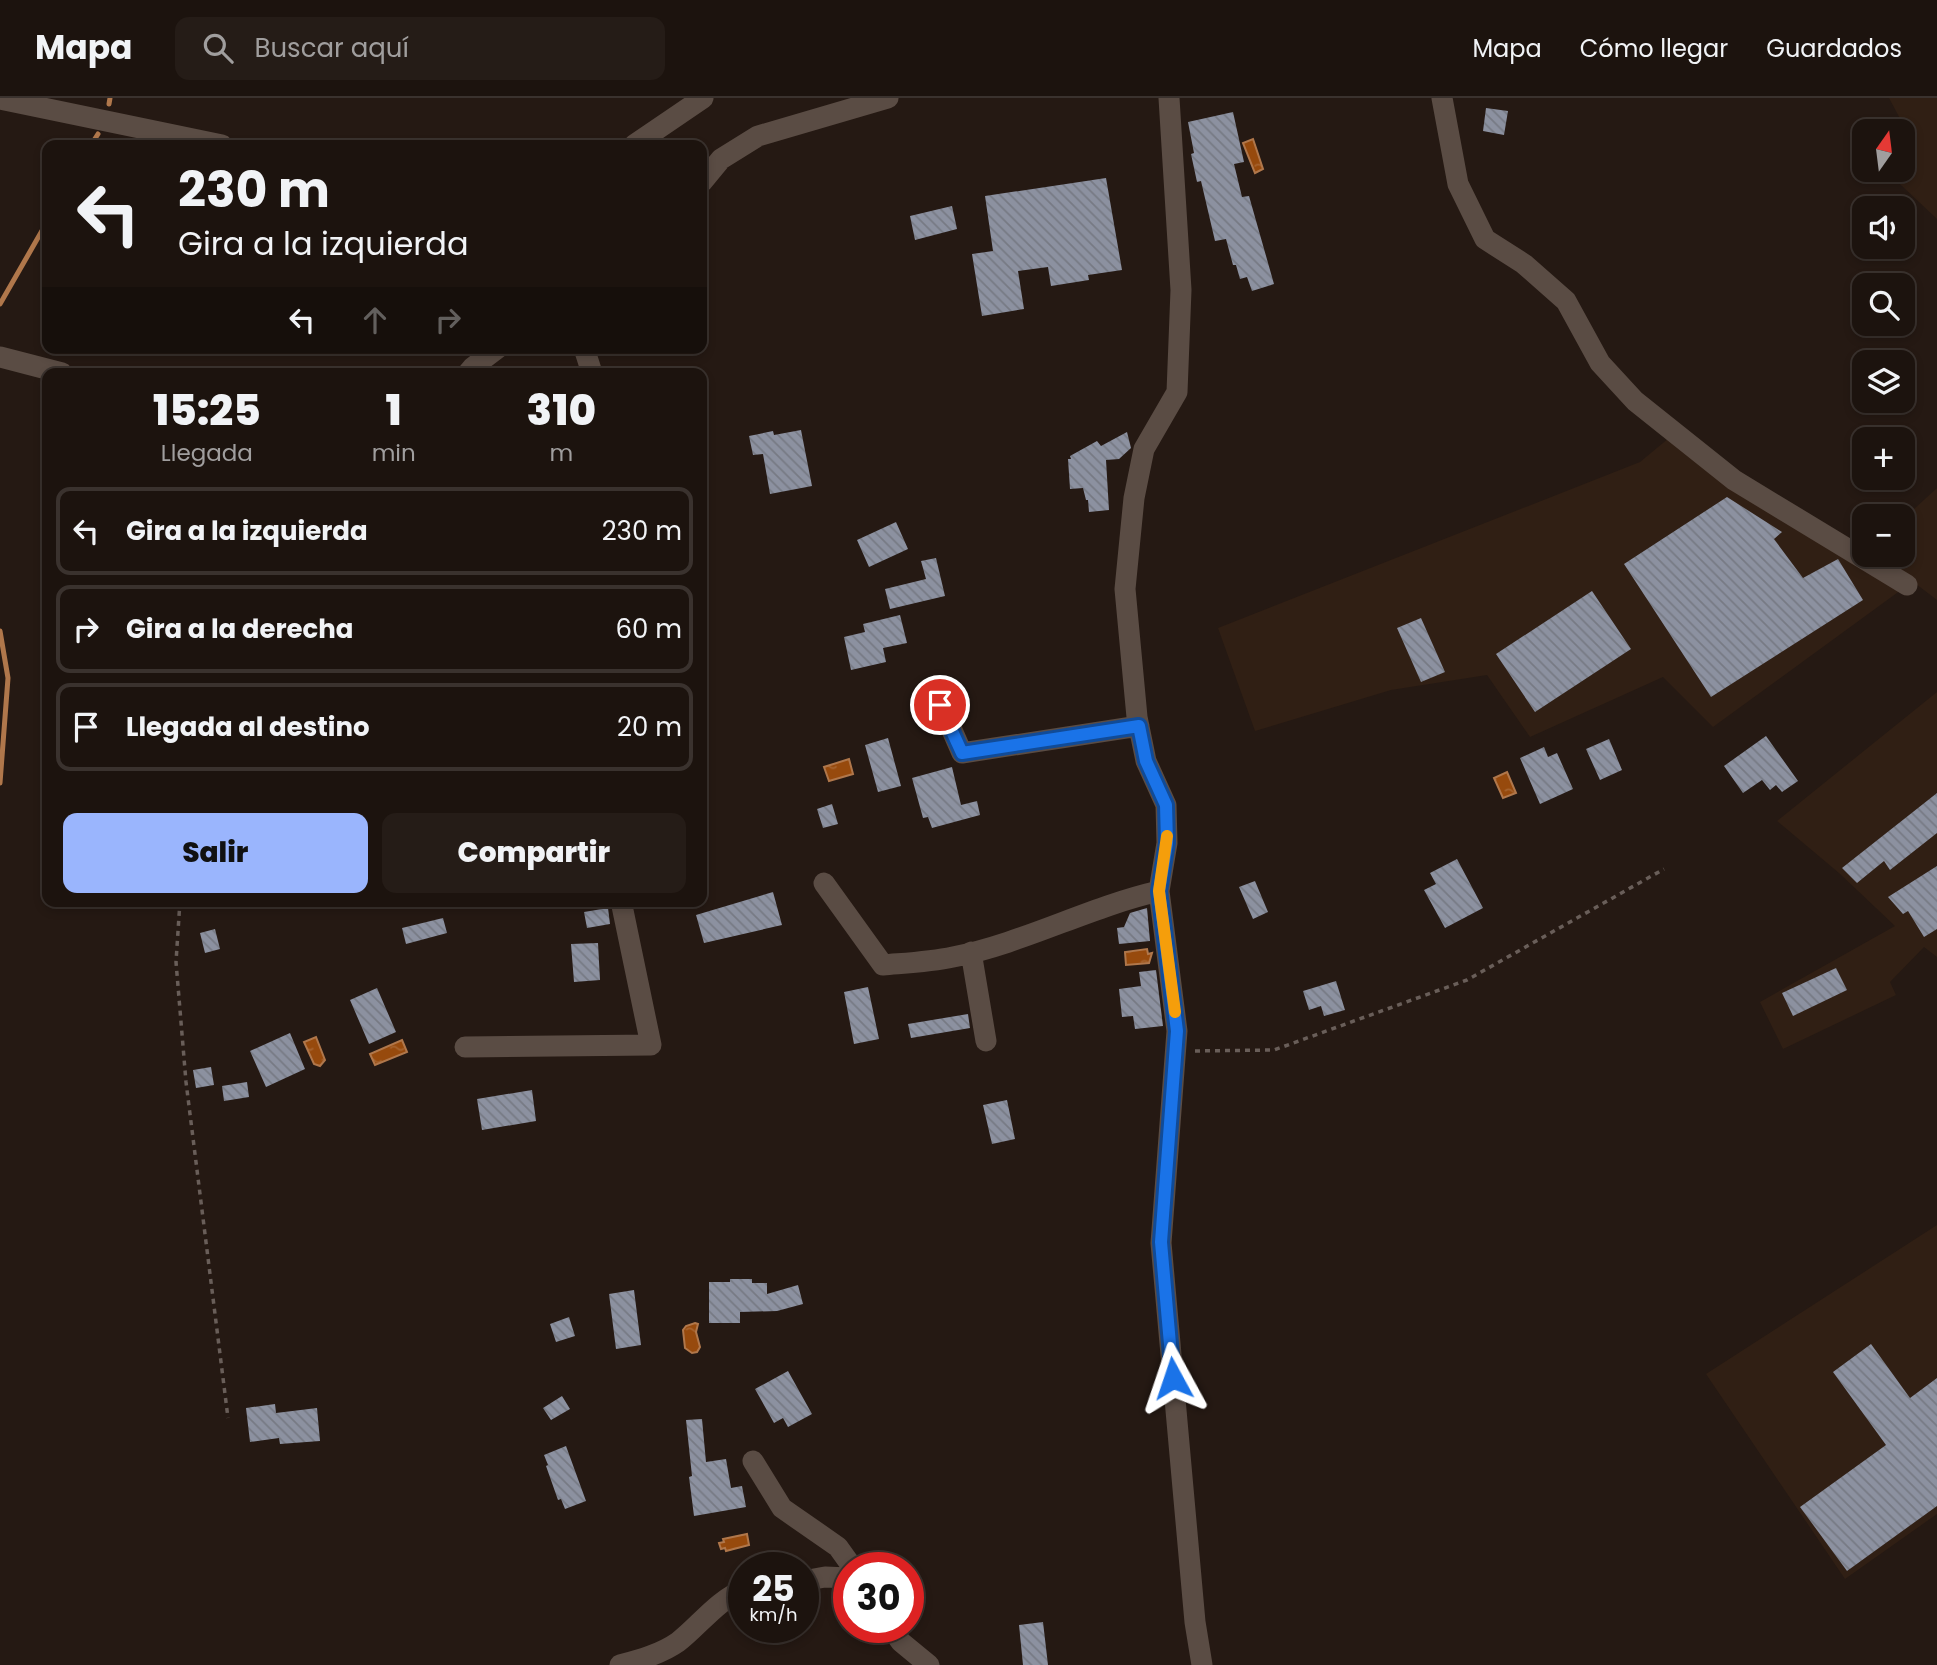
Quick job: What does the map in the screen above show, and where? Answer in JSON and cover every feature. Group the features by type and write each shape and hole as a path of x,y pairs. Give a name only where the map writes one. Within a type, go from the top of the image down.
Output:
{"street":[{"path":"641,140 703,98"},
{"path":"707,176 721,159 758,136 888,98"},
{"path":"1169,98 1181,290 1177,392 1144,449 1134,498 1125,589 1139,726 1146,761 1166,805 1167,843 1159,891 1177,1031 1161,1242 1195,1622 1202,1665"},
{"path":"1442,98 1458,184 1485,239 1524,264 1566,302 1600,363 1634,401 1734,480 1907,585"},
{"path":"0,99 198,140"},
{"path":"471,368 490,354"},
{"path":"0,357 43,368"},
{"path":"940,705 962,753 1139,726"},
{"path":"824,883 883,965 953,957 1030,934 1127,898 1159,891"},
{"path":"465,1047 651,1045 622,907"},
{"path":"971,952 986,1041"},
{"path":"753,1461 782,1508 842,1552"},
{"path":"620,1665 644,1658 677,1643 728,1601"},
{"path":"902,1643 929,1665"}],"path":[{"path":"1176,1051 1274,1050 1467,980 1664,869"},
{"path":"180,907 176,962 186,1082 228,1418"}],"shaded area":[{"path":"1889,98 1937,98 1937,219 1898,182 1915,182 1915,119 1900,119"},
{"path":"1669,438 1852,558 1852,567 1866,567 1901,590 1713,727 1663,677 1530,737 1487,675 1391,690 1255,731 1218,628 1640,462"},
{"path":"1937,488 1937,600 1894,567 1915,567 1915,508"},
{"path":"1937,692 1937,957 1924,947 1890,982 1896,995 1783,1049 1760,1002 1895,926 1839,873 1777,821"},
{"path":"1937,1225 1937,1514 1845,1579 1706,1374"}],"water":[{"path":"1253,139 1263,169 1255,173 1243,143"},
{"path":"849,759 853,774 829,781 824,767"},
{"path":"1507,772 1516,793 1503,798 1494,778"},
{"path":"1147,949 1148,954 1152,953 1149,963 1126,965 1125,952"},
{"path":"316,1037 325,1060 320,1066 314,1064 304,1042"},
{"path":"402,1040 407,1052 375,1065 370,1054"},
{"path":"698,1324 696,1332 700,1347 697,1352 692,1353 685,1348 683,1330"},
{"path":"747,1534 749,1545 726,1551 725,1548 721,1549 719,1543 724,1542 723,1539"}],"building":[{"path":"1486,108 1508,111 1504,135 1483,131"},
{"path":"1233,112 1244,162 1234,164 1242,197 1249,196 1274,284 1252,291 1247,277 1240,279 1236,265 1233,265 1226,239 1215,241 1201,181 1197,182 1191,154 1194,153 1188,122"},
{"path":"1106,178 1122,270 1088,275 1089,280 1051,286 1048,267 1018,271 1024,309 982,316 972,254 993,251 985,196"},
{"path":"952,206 957,229 915,240 910,216"},
{"path":"801,430 812,486 770,494 763,454 753,455 749,436 773,431 774,435"},
{"path":"1127,432 1131,448 1119,459 1106,460 1109,510 1089,512 1083,488 1070,489 1068,459 1097,441 1101,446"},
{"path":"1727,497 1782,532 1774,539 1803,578 1838,559 1863,600 1711,697 1624,564"},
{"path":"896,522 908,549 869,567 857,540"},
{"path":"936,558 945,596 890,609 885,589 926,579 921,561"},
{"path":"1592,591 1631,649 1535,712 1496,654"},
{"path":"900,615 907,643 883,648 886,662 851,670 844,637 865,632 863,624"},
{"path":"1421,618 1445,672 1421,682 1397,628"},
{"path":"1766,736 1798,781 1782,792 1776,785 1770,790 1762,780 1743,793 1724,766"},
{"path":"888,738 901,786 878,792 865,745"},
{"path":"1609,739 1622,770 1600,780 1586,749"},
{"path":"1544,747 1548,757 1557,753 1573,789 1540,804 1520,758"},
{"path":"952,767 961,805 977,801 980,815 932,828 928,817 923,818 912,778"},
{"path":"1937,793 1937,833 1890,870 1884,861 1857,883 1842,868"},
{"path":"832,804 838,824 823,828 817,809"},
{"path":"1457,859 1483,908 1445,928 1424,890 1436,884 1430,873"},
{"path":"1937,866 1937,929 1924,937 1908,911 1903,914 1888,897"},
{"path":"1255,881 1268,912 1253,919 1239,887"},
{"path":"773,892 782,925 704,943 696,915"},
{"path":"608,908 610,924 587,928 584,912"},
{"path":"1147,908 1150,941 1119,944 1117,928 1124,927 1130,913"},
{"path":"443,918 447,933 406,944 402,928"},
{"path":"215,929 220,949 205,953 200,933"},
{"path":"598,943 600,980 574,982 571,944"},
{"path":"1836,968 1847,990 1793,1016 1782,993"},
{"path":"1156,970 1163,1026 1135,1029 1133,1016 1122,1017 1119,989 1141,986 1139,972"},
{"path":"1336,981 1345,1010 1324,1016 1321,1006 1309,1010 1303,991"},
{"path":"868,987 879,1039 854,1044 844,992"},
{"path":"377,988 396,1032 369,1044 350,1000"},
{"path":"968,1014 970,1028 911,1038 908,1024"},
{"path":"290,1033 305,1069 266,1087 250,1051"},
{"path":"211,1067 214,1085 196,1088 193,1070"},
{"path":"247,1082 249,1097 224,1101 222,1086"},
{"path":"532,1090 536,1121 482,1130 477,1099"},
{"path":"1007,1100 1015,1139 992,1144 983,1105"},
{"path":"730,1279 752,1279 752,1283 767,1283 767,1294 798,1285 803,1304 777,1311 740,1312 740,1323 709,1323 709,1282 730,1282"},
{"path":"634,1290 641,1345 616,1349 609,1294"},
{"path":"569,1317 575,1336 556,1342 550,1324"},
{"path":"1871,1344 1910,1398 1937,1378 1937,1506 1847,1571 1800,1507 1886,1445 1833,1372"},
{"path":"788,1371 812,1414 788,1427 783,1418 774,1423 755,1389"},
{"path":"562,1396 570,1409 551,1420 543,1408"},
{"path":"275,1404 276,1413 317,1408 320,1441 280,1444 279,1438 250,1442 246,1408"},
{"path":"702,1419 706,1462 726,1459 731,1488 742,1486 746,1507 694,1516 686,1420"},
{"path":"566,1446 586,1501 565,1509 561,1499 558,1500 544,1455"},
{"path":"1043,1622 1048,1665 1023,1665 1019,1625"}],"waterway":[{"path":"109,104 110,98"},
{"path":"94,140 98,134"},
{"path":"0,304 42,231"},
{"path":"0,631 8,678 0,783"}],"slow traffic":[{"path":"1167,836 1159,891 1175,1012"}],"route":[{"path":"940,705 962,753 1139,726 1146,761 1166,805 1167,843 1159,891 1177,1031 1161,1242 1173,1378"}]}
